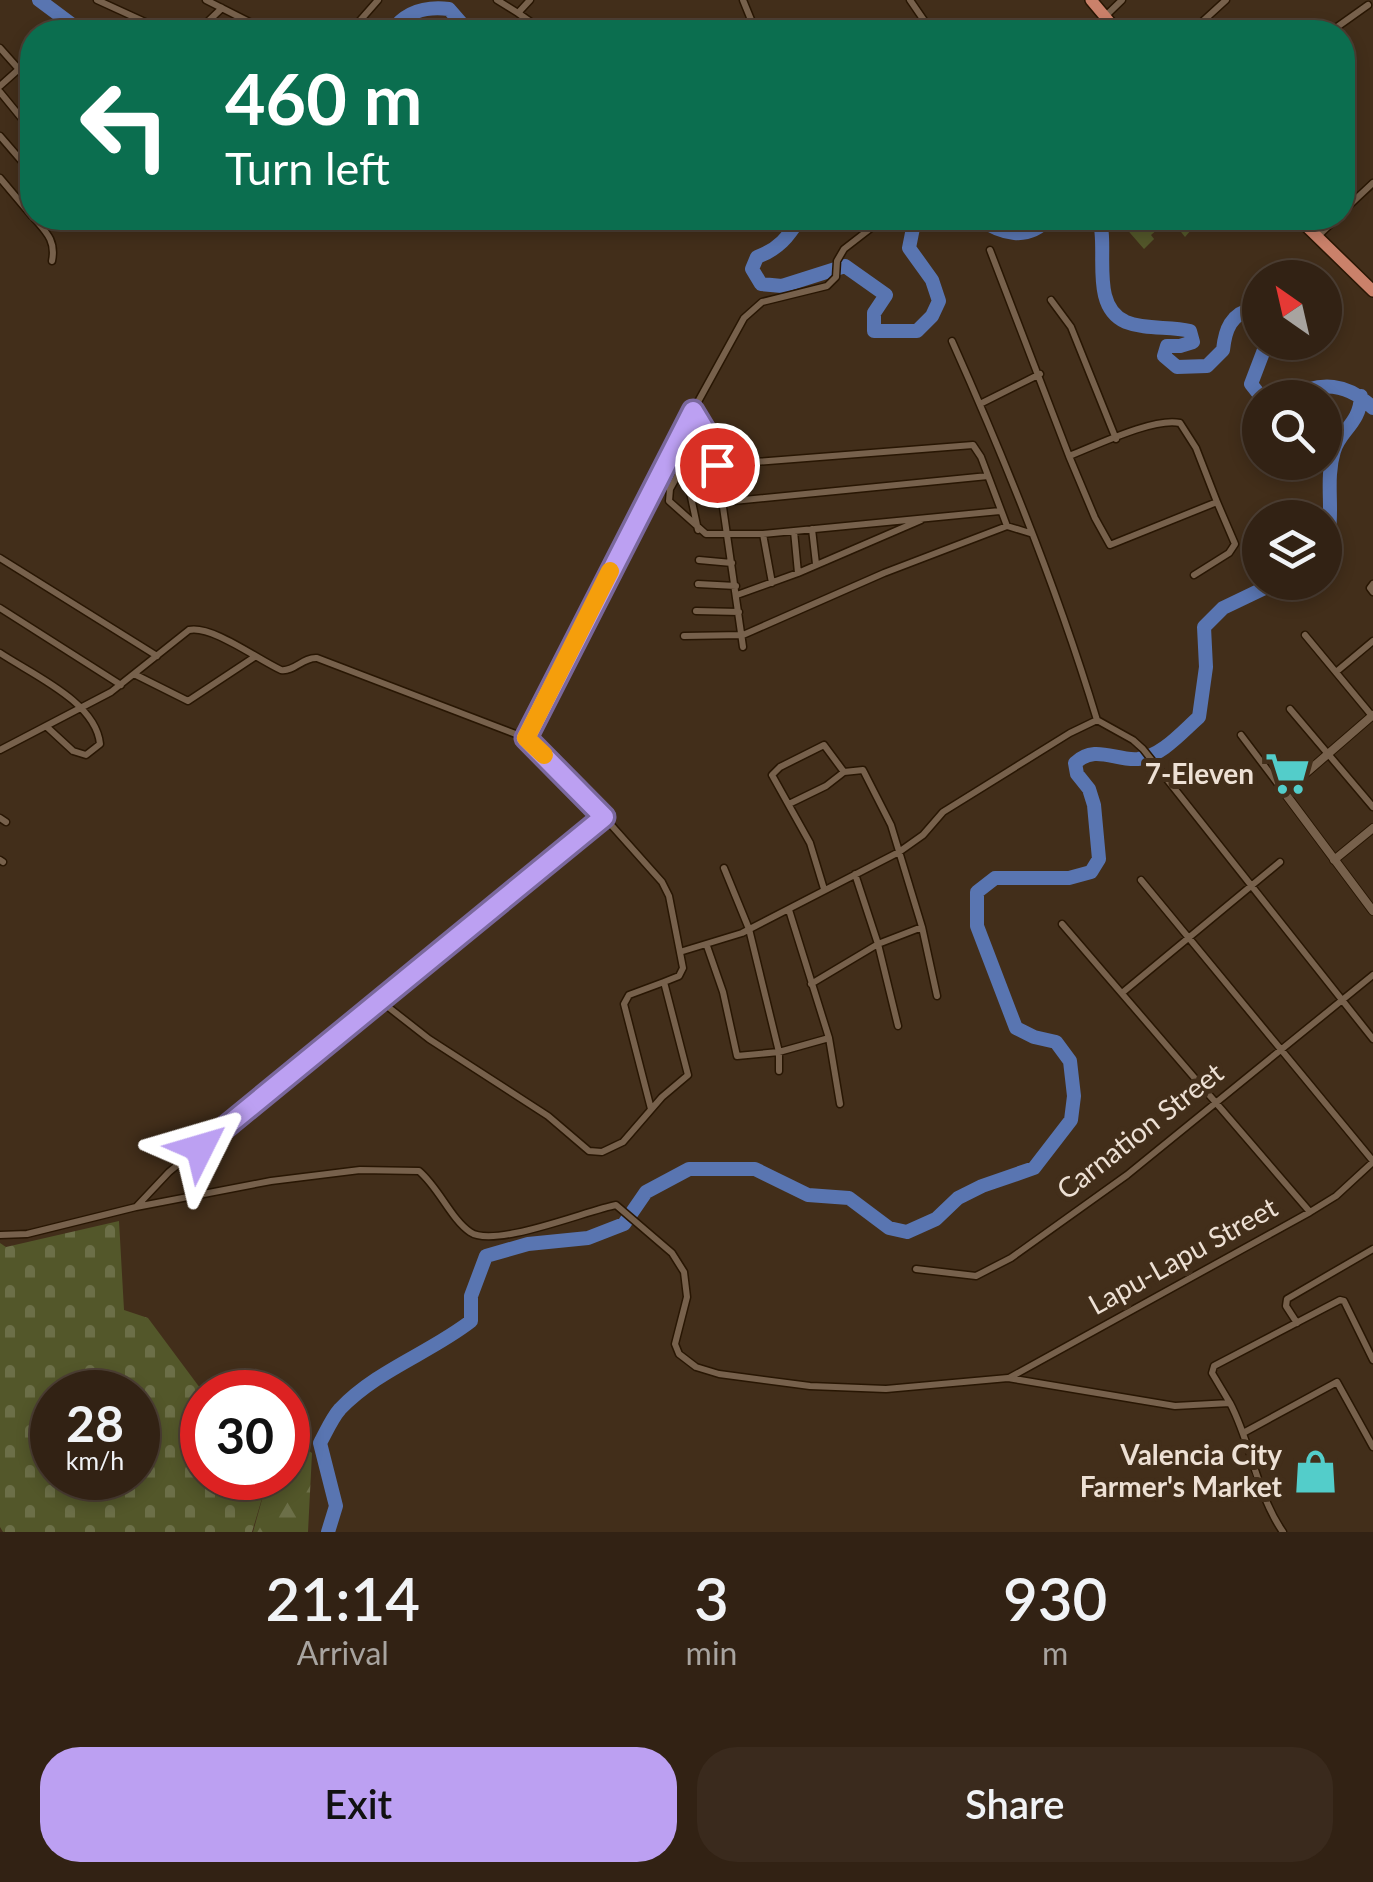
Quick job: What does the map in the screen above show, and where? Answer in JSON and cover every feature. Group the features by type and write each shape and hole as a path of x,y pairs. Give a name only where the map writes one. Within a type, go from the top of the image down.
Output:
{"highway":[{"path":"1090,0 1104,18"},
{"path":"1310,230 1373,291"}],"street":[{"path":"97,0 141,20"},
{"path":"206,0 246,20"},
{"path":"360,20 378,0"},
{"path":"497,0 528,20"},
{"path":"518,13 530,0"},
{"path":"1104,18 1122,0"},
{"path":"1204,20 1226,0"},
{"path":"1347,20 1368,5"},
{"path":"210,20 222,8"},
{"path":"0,49 19,69 0,89 20,115"},
{"path":"0,136 20,158"},
{"path":"0,178 20,202"},
{"path":"1355,199 1373,182"},
{"path":"45,230 52,238 52,261"},
{"path":"526,738 744,318 762,302 827,286 836,276 837,261 844,249 869,230"},
{"path":"1317,237 1324,230"},
{"path":"990,250 1069,456 1095,518 1112,546 1217,502"},
{"path":"1052,300 1070,327 1116,438"},
{"path":"952,341 1076,648 1097,720 1143,749 1373,1039"},
{"path":"980,404 1040,374"},
{"path":"693,411 717,465 743,647"},
{"path":"1069,456 1172,421 1180,423 1190,436 1235,544 1230,553 1194,574"},
{"path":"717,465 968,444 978,450 1007,526"},
{"path":"714,451 684,464 668,498 699,531 713,536 1000,511"},
{"path":"684,464 699,531"},
{"path":"723,502 988,476"},
{"path":"698,584 737,590 772,583 926,518"},
{"path":"684,636 744,635 884,573 1007,526 1031,534"},
{"path":"812,529 816,564"},
{"path":"794,531 798,573"},
{"path":"764,534 772,583"},
{"path":"0,558 157,656"},
{"path":"699,560 732,563"},
{"path":"0,608 121,685"},
{"path":"696,612 739,612"},
{"path":"0,750 85,708 197,628 285,671 318,658 526,738 604,817 670,896 682,952 682,972 629,995 624,1004 651,1110"},
{"path":"1284,792 1373,716 1305,634"},
{"path":"1336,672 1373,641"},
{"path":"0,653 85,708 99,731 100,744 86,755 74,751 47,727"},
{"path":"134,674 188,701 254,658"},
{"path":"1290,709 1373,807"},
{"path":"682,952 749,929 899,852 923,835 943,812 1097,720"},
{"path":"1242,735 1373,911"},
{"path":"824,890 810,844 772,777 780,767 824,745 844,772"},
{"path":"788,804 826,786 844,772 860,768 865,773 881,802 899,852 938,996"},
{"path":"136,1207 169,1172 604,817"},
{"path":"1334,860 1373,828"},
{"path":"1122,993 1280,862"},
{"path":"724,868 749,929 779,1052 779,1071"},
{"path":"856,874 898,1026"},
{"path":"1141,880 1373,1162"},
{"path":"789,910 829,1038 840,1104"},
{"path":"1062,924 1310,1212"},
{"path":"812,984 878,944 922,927"},
{"path":"707,946 737,1056 779,1052 829,1038"},
{"name":"Carnation Street","path":"916,1269 976,1276 992,1271 1126,1175 1373,975"},
{"path":"378,1000 428,1039 548,1116 589,1151 602,1152 622,1142 688,1075 664,982"},
{"name":"Lapu-Lapu Street","path":"1008,1378 1310,1212 1336,1196 1373,1162"},
{"path":"0,1235 28,1234 136,1207 272,1181 360,1170 413,1169 436,1188 465,1229 480,1237 550,1226 610,1206 623,1208 672,1253 684,1272 687,1298 674,1344 678,1354 719,1374 874,1390 1008,1378 1175,1406 1230,1404"},
{"path":"1298,1323 1286,1306 1287,1299 1373,1248"},
{"path":"1283,1532 1264,1500 1245,1432 1212,1373 1214,1366 1343,1300 1373,1360"},
{"path":"1245,1432 1337,1382 1372,1443"}],"green space":[{"path":"1127,230 1157,230 1144,249"},
{"path":"119,1221 124,1310 148,1318 187,1370 180,1370 180,1500 262,1500 252,1532 3,1532 0,1243 6,1247"},
{"path":"262,1500 310,1500 308,1532 253,1532"}],"waterway":[{"path":"39,0 66,20"},
{"path":"402,20 423,10 440,8 449,9 459,20"},
{"path":"792,230 782,242 757,257 752,269 761,284 782,286 845,266 886,295 874,313 874,331 917,331 932,316 939,301 932,280 909,248 913,230"},
{"path":"1002,230 1032,230"},
{"path":"1102,230 1102,275 1108,303 1126,322 1190,331 1193,342 1167,346 1164,356 1177,367 1207,366 1223,350 1228,329 1242,313"},
{"path":"1253,380 1260,360"},
{"path":"1342,389 1373,408"},
{"path":"1330,500 1334,451 1354,420 1361,396"},
{"path":"328,1532 336,1506 320,1443 332,1421 370,1383 471,1321 471,1296 486,1256 528,1244 588,1238 624,1224 646,1192 689,1169 755,1169 808,1195 849,1198 889,1228 907,1232 936,1219 958,1198 1034,1168 1071,1120 1074,1096 1070,1061 1056,1042 1016,1028 977,926 977,892 995,878 1069,878 1091,872 1099,859 1094,805 1075,763 1098,754 1130,759 1147,757 1199,717 1206,667 1204,627 1223,608 1242,599"}],"slow traffic":[{"path":"544,755 526,738 610,571"}],"place":[{"name":"7-Eleven","path":"1287,774"},
{"name":"Valencia City Farmer's Market","path":"1315,1471"}],"route":[{"path":"200,1148 604,817 526,738 693,411 708,436 717,465"}]}
